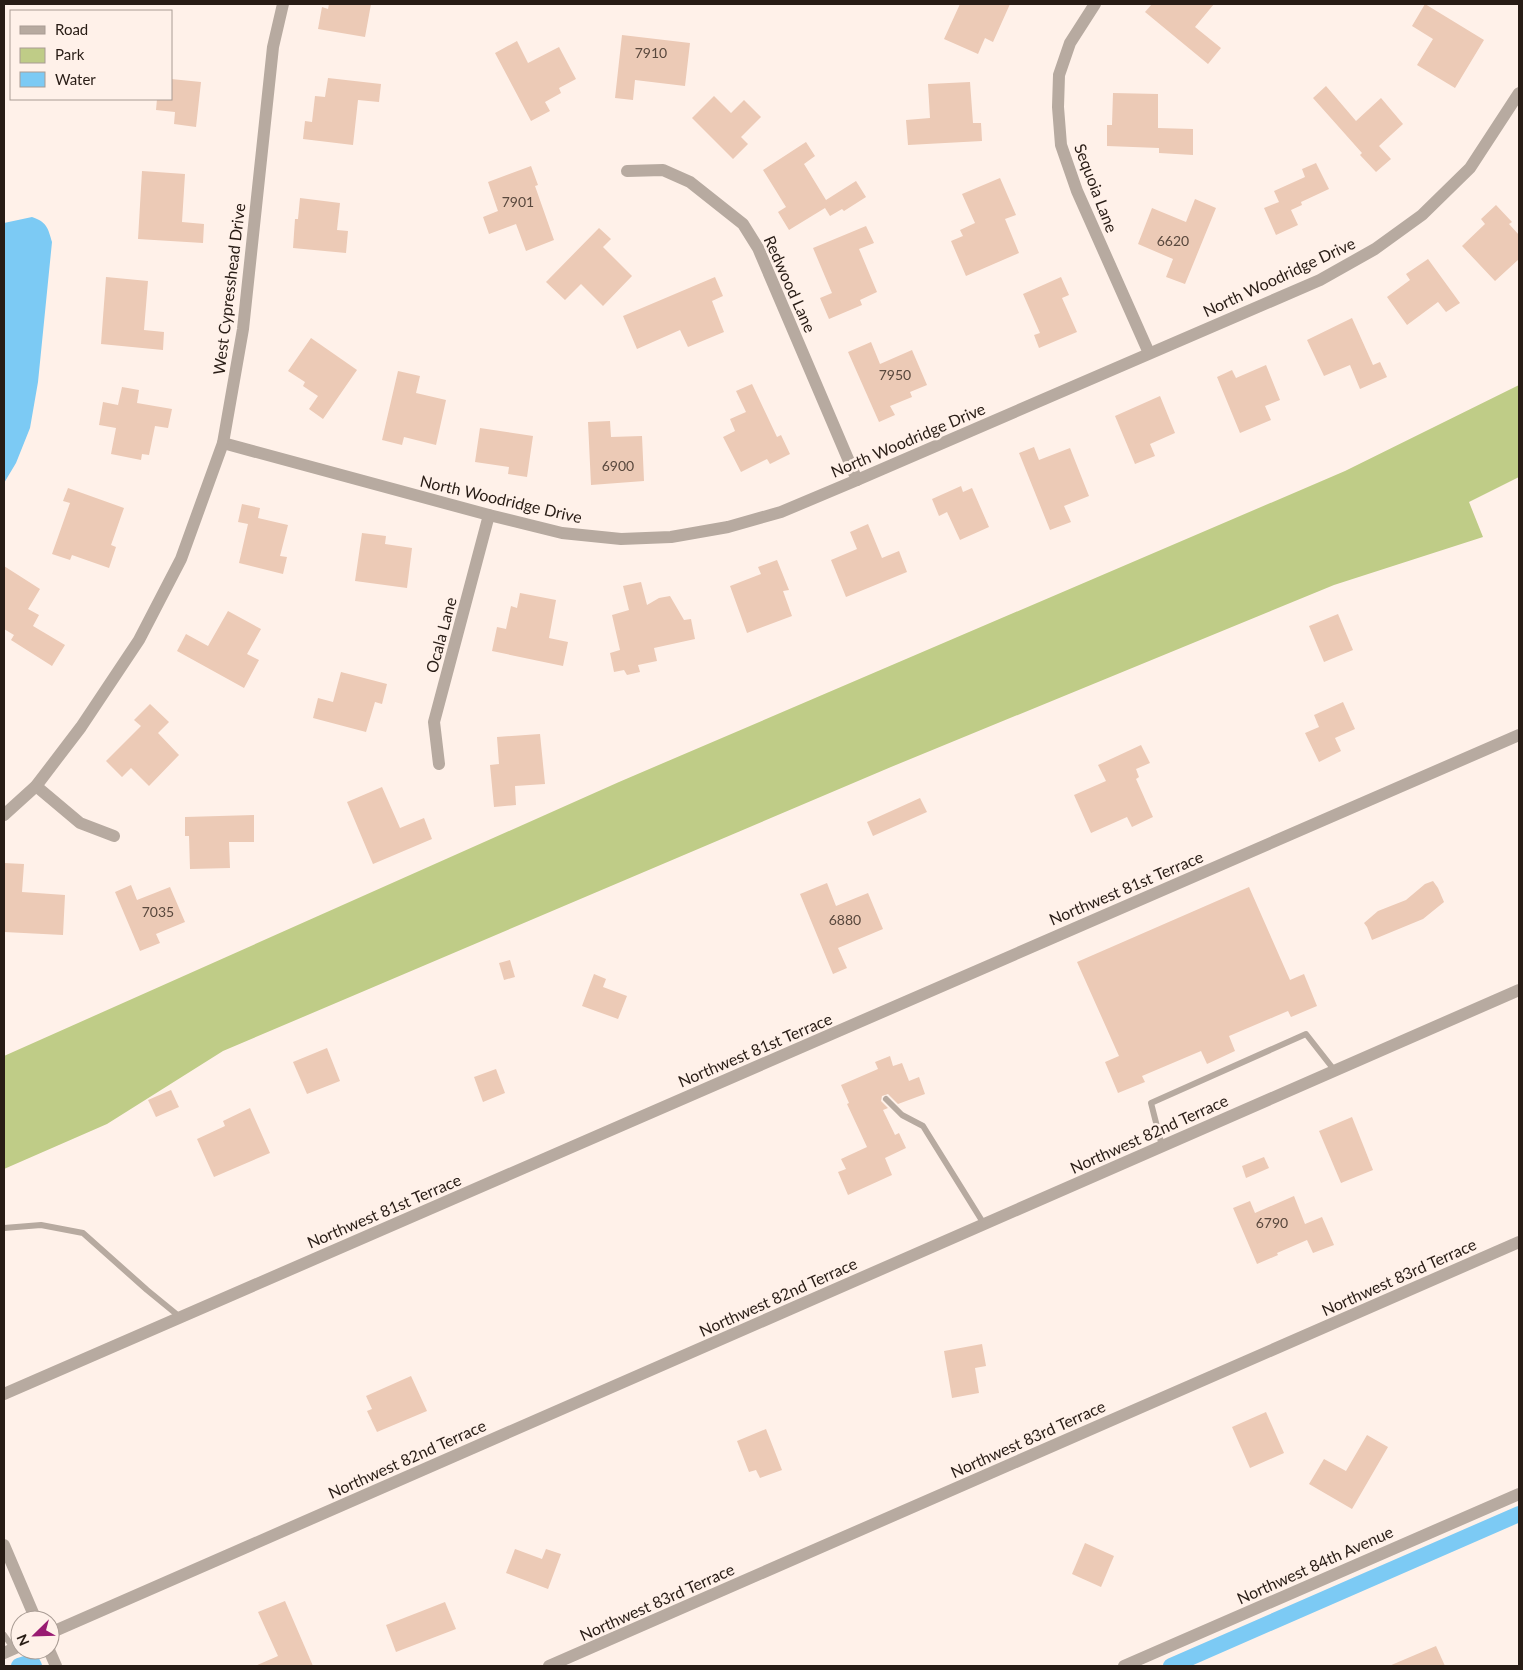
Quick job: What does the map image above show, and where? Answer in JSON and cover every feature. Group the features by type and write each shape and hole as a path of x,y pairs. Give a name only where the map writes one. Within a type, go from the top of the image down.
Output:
{"street":[{"name":"West Cypresshead Drive","path":"4,815 36,786 82,727 139,640 181,559 223,443 243,329 273,47 283,4"},
{"name":"Sequoia Lane","path":"1095,4 1070,43 1059,75 1058,107 1061,145 1076,191 1149,353"},
{"name":"North Woodridge Drive","path":"223,443 562,533 621,539 671,537 728,527 780,512 857,480 1320,280 1375,249 1422,215 1470,168 1519,93"},
{"name":"Redwood Lane","path":"628,171 663,170 690,182 744,224 758,248 857,480"},
{"name":"Ocala Lane","path":"439,764 434,722 490,515"},
{"name":"Northwest 81st Terrace","path":"4,1394 1519,735"},
{"path":"36,786 80,823 114,836"},
{"name":"Northwest 82nd Terrace","path":"60,1629 1519,990"},
{"name":"Northwest 83rd Terrace","path":"549,1666 1519,1242"},
{"name":"Northwest 84th Avenue","path":"1124,1666 1519,1494"},
{"path":"4,1545 32,1610"}],"lane":[{"path":"1162,1146 1151,1103 1306,1034 1335,1070"},
{"path":"886,1099 902,1115 923,1126 984,1224"},
{"path":"4,1228 41,1225 83,1233 180,1317"}],"green space":[{"path":"1519,385 1519,477 1469,502 1483,537 1334,585 891,767 223,1051 107,1124 4,1169 4,1056 619,782 1345,471"}],"water":[{"path":"32,217 41,221 46,226 52,242 38,382 30,428 16,463 4,483 4,223"}],"building":[{"path":"329,4 371,4 365,37 318,29 322,7 328,9"},
{"path":"960,4 1010,4 993,42 985,38 978,54 944,39"},
{"path":"1152,4 1214,4 1195,27 1221,48 1208,64 1145,12"},
{"path":"1425,4 1484,40 1455,88 1417,65 1433,39 1412,26"},
{"path":"622,35 690,43 685,86 635,80 633,100 615,98"},
{"path":"517,41 528,63 559,47 576,79 559,88 561,93 545,102 550,111 531,121 495,53"},
{"path":"328,78 381,84 379,102 358,100 353,145 303,139 305,121 312,122 315,96 325,97"},
{"path":"172,79 201,82 196,127 174,124 175,112 156,110 157,100 172,100"},
{"path":"970,82 973,123 981,123 982,141 908,145 906,120 930,118 928,84"},
{"path":"1326,86 1356,121 1381,98 1403,124 1379,146 1391,159 1376,172 1360,155 1362,153 1313,98"},
{"path":"1113,93 1158,94 1158,128 1193,129 1193,155 1159,153 1159,148 1107,146 1107,125 1112,125"},
{"path":"714,96 731,113 744,100 761,117 741,137 748,144 733,159 692,118"},
{"path":"806,142 815,156 804,164 826,200 856,181 866,197 844,211 842,209 830,216 825,208 789,230 778,212 786,207 763,170"},
{"path":"1316,163 1329,189 1301,202 1302,205 1291,210 1298,225 1276,235 1264,208 1279,202 1274,191 1305,177 1302,169"},
{"path":"531,166 538,185 535,186 554,240 526,251 516,224 489,234 483,217 498,211 488,182"},
{"path":"142,171 185,174 182,222 204,224 203,243 138,239"},
{"path":"1000,178 1016,215 1005,219 1019,253 966,276 951,241 963,236 960,230 975,223 962,194"},
{"path":"300,198 340,203 337,230 348,231 346,253 293,248 295,219 298,219"},
{"path":"1195,199 1216,208 1185,284 1166,277 1173,259 1138,244 1152,208 1186,222"},
{"path":"1496,205 1512,222 1509,224 1519,235 1519,259 1495,281 1462,246 1485,224 1481,219"},
{"path":"866,226 874,243 859,249 877,292 860,300 862,305 829,319 820,298 832,293 813,248"},
{"path":"599,228 611,239 603,247 632,276 603,306 581,284 565,300 546,282"},
{"path":"1428,259 1460,303 1446,312 1438,302 1407,325 1387,297 1410,280 1406,274"},
{"path":"106,277 148,281 144,330 164,332 163,350 101,344"},
{"path":"715,277 723,296 712,301 724,332 688,347 680,330 637,349 623,316"},
{"path":"1061,277 1069,295 1062,298 1077,332 1039,348 1034,335 1040,333 1023,294"},
{"path":"1352,318 1373,365 1380,362 1387,377 1360,389 1350,365 1324,376 1307,340"},
{"path":"311,338 357,370 323,419 309,409 318,396 303,386 305,382 288,371"},
{"path":"871,342 880,364 912,350 927,385 910,392 912,397 890,406 895,415 879,422 848,352"},
{"path":"1266,365 1280,400 1265,406 1271,420 1240,433 1217,377 1232,370 1236,378"},
{"path":"398,371 420,376 416,393 446,400 436,445 404,437 402,445 382,440"},
{"path":"752,384 777,437 781,435 790,454 770,464 767,459 741,472 723,437 735,431 730,419 746,412 736,391"},
{"path":"122,387 139,390 137,403 172,409 168,428 155,426 149,455 142,454 141,460 111,454 116,428 99,425 103,402 118,405"},
{"path":"1160,396 1175,433 1150,444 1155,456 1135,464 1115,416"},
{"path":"610,421 611,437 642,436 644,481 591,485 588,422"},
{"path":"480,428 533,436 527,477 508,474 509,467 475,462"},
{"path":"1034,447 1039,460 1070,448 1089,496 1064,506 1071,522 1050,530 1019,453"},
{"path":"961,486 963,492 972,488 989,527 960,540 947,512 939,516 932,499"},
{"path":"68,488 124,508 111,545 116,547 109,568 72,555 70,560 52,554 70,503 63,501"},
{"path":"242,504 260,508 258,518 288,525 280,556 287,557 283,574 239,563 248,524 238,522"},
{"path":"868,524 882,558 899,551 907,572 846,597 831,560 857,549 850,532"},
{"path":"362,533 386,536 385,544 412,548 407,588 355,581"},
{"path":"777,560 789,590 783,591 792,616 747,633 730,586 761,574 758,567"},
{"path":"4,566 40,589 28,609 39,615 33,626 65,645 52,666 11,640 14,635 4,629"},
{"path":"641,582 647,605 659,598 670,596 684,620 691,619 695,639 654,648 657,661 638,665 640,672 627,675 624,670 614,672 610,653 620,650 612,615 629,610 623,586"},
{"path":"520,593 556,600 549,638 568,642 563,666 492,651 497,627 506,629 511,606 517,608"},
{"path":"228,611 261,629 247,654 259,660 244,688 177,651 186,634 208,646"},
{"path":"1338,614 1353,650 1324,662 1309,626"},
{"path":"341,672 387,684 382,704 375,702 366,732 313,718 318,698 333,702"},
{"path":"1343,702 1355,729 1335,738 1341,751 1319,762 1305,733 1319,727 1314,715"},
{"path":"150,704 169,722 158,733 179,755 149,786 131,768 122,777 106,761 141,726 134,720"},
{"path":"540,734 545,784 515,786 516,805 494,807 490,765 499,764 497,737"},
{"path":"1141,745 1150,763 1136,769 1139,777 1136,779 1153,817 1132,827 1127,817 1091,833 1074,795 1106,781 1098,765"},
{"path":"382,787 400,828 424,818 432,839 373,864 347,802"},
{"path":"920,798 927,812 873,836 867,822"},
{"path":"254,815 254,842 229,842 230,868 190,869 189,836 185,836 185,817"},
{"path":"4,863 24,864 22,892 65,895 63,935 4,932"},
{"path":"1433,881 1444,902 1423,919 1372,940 1364,923 1378,911 1406,900 1425,884"},
{"path":"827,883 836,906 868,893 883,929 838,948 847,968 833,974 800,894"},
{"path":"131,885 137,900 170,887 185,922 156,934 160,943 140,951 115,892"},
{"path":"1249,887 1290,980 1304,974 1317,1006 1291,1017 1288,1011 1229,1036 1235,1051 1207,1064 1201,1051 1142,1076 1145,1082 1118,1093 1105,1062 1119,1056 1077,962"},
{"path":"510,960 515,977 504,980 499,963"},
{"path":"594,974 606,979 603,987 627,996 618,1019 582,1006"},
{"path":"327,1048 340,1081 307,1094 293,1062"},
{"path":"890,1056 893,1066 902,1063 909,1081 919,1077 925,1094 898,1104 888,1094 882,1096 881,1101 888,1108 883,1110 895,1135 899,1133 906,1148 885,1158 892,1175 848,1195 838,1172 846,1169 841,1159 867,1147 847,1104 849,1103 841,1085 878,1069 875,1062"},
{"path":"496,1069 505,1093 483,1102 474,1077"},
{"path":"171,1090 179,1107 156,1117 148,1100"},
{"path":"250,1108 270,1153 214,1177 197,1139 225,1126 223,1121"},
{"path":"1352,1117 1373,1170 1341,1183 1319,1131"},
{"path":"1264,1157 1269,1168 1246,1178 1242,1166"},
{"path":"1294,1196 1305,1224 1322,1217 1334,1245 1313,1253 1307,1240 1257,1264 1233,1208 1250,1201 1255,1213"},
{"path":"982,1344 986,1366 975,1368 979,1393 952,1398 944,1351"},
{"path":"411,1376 427,1411 377,1432 367,1411 372,1409 366,1396"},
{"path":"1266,1412 1284,1453 1250,1468 1232,1427"},
{"path":"766,1429 782,1470 760,1478 756,1470 749,1472 737,1441"},
{"path":"1367,1435 1388,1447 1352,1509 1309,1484 1324,1459 1346,1471"},
{"path":"1085,1543 1114,1556 1101,1587 1072,1574"},
{"path":"515,1549 542,1559 546,1549 561,1554 548,1589 506,1573"},
{"path":"285,1601 313,1666 255,1666 278,1656 258,1612"},
{"path":"445,1602 456,1629 396,1652 386,1625"},
{"path":"1436,1646 1445,1666 1389,1666"}],"waterway":[{"path":"1171,1666 1519,1514"},
{"path":"19,1666 32,1662 34,1666"}]}
